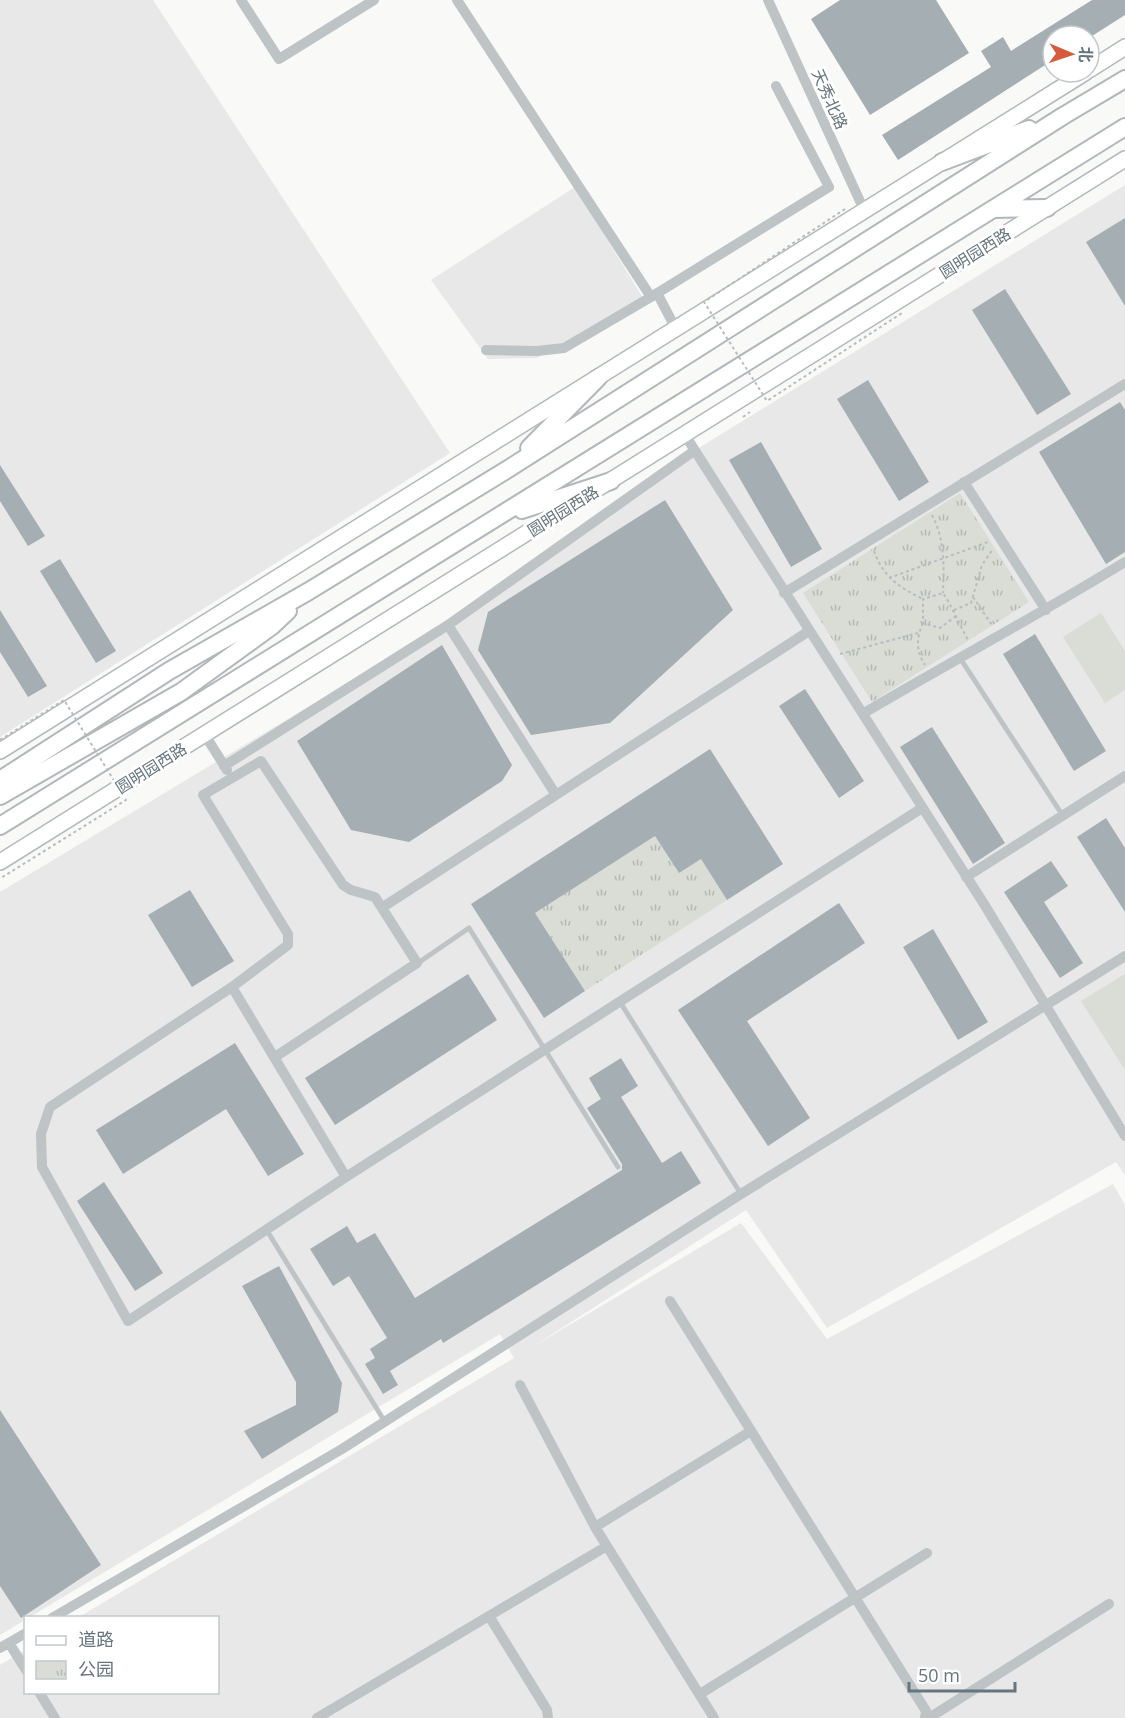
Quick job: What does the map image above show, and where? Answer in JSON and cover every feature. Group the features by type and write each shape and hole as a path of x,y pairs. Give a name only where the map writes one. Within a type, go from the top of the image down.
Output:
{"main road":[{"path":"0,780 169,671 309,591 508,469 1063,116 1125,80"},
{"path":"942,162 1063,116"},
{"name":"圆明园西路","path":"0,826 1125,127"},
{"path":"992,209 1047,208"},
{"path":"508,469 598,378"},
{"path":"501,516 611,481"},
{"path":"0,796 181,692 272,626 309,591"}],"street":[{"path":"241,0 279,59 374,0"},
{"path":"457,0 676,329"},
{"name":"天秀北路","path":"768,0 864,210"},
{"path":"1101,62 1125,47"},
{"path":"0,751 1066,84"},
{"path":"486,350 537,351 564,348 829,187 776,86"},
{"name":"圆明园西路","path":"0,862 1125,159"},
{"path":"784,594 1125,384"},
{"path":"685,435 784,594 864,713 1125,1136"},
{"path":"224,766 448,626 694,451"},
{"path":"964,482 1046,610"},
{"path":"864,713 998,634 1046,610 1125,562"},
{"path":"448,626 556,795"},
{"path":"383,907 809,631"},
{"path":"205,735 232,778"},
{"path":"275,1057 417,963 375,897 351,890 343,885 261,761 203,795 288,934 288,945 232,987 50,1107 41,1134 42,1167 128,1321 346,1176 922,808"},
{"path":"966,877 1125,776"},
{"path":"54,1616 385,1422 741,1194 1125,956"},
{"path":"232,987 346,1176"},
{"path":"670,1301 926,1712 927,1718 1109,1604"},
{"path":"519,1385 595,1527 714,1718"},
{"path":"595,1527 751,1431"},
{"path":"317,1718 607,1546"},
{"path":"700,1695 927,1552"},
{"path":"489,1616 548,1710 548,1718"},
{"path":"24,1634 4,1645 24,1668"},
{"path":"40,1694 55,1718"}],"lane":[{"path":"959,657 1063,816"},
{"path":"417,963 469,928 547,1049 618,1167"},
{"path":"619,1001 741,1194"},
{"path":"266,1229 385,1422"}],"path":[{"path":"845,209 704,302 767,401 902,314"},
{"path":"927,505 939,527 944,558 943,593 973,649"},
{"path":"889,578 1001,537"},
{"path":"954,610 971,603 982,565 1001,537"},
{"path":"870,540 878,562 889,578 903,589 923,599 943,593"},
{"path":"974,597 998,634"},
{"path":"923,599 923,623 918,633 920,658 930,674"},
{"path":"923,623 940,628 956,616"},
{"path":"826,658 918,633"},
{"path":"0,740 64,700 126,800 1,878"}],"shaded area":[{"path":"0,0 153,0 450,453 0,737"},
{"path":"1125,185 1125,1175 1116,1162 827,1328 746,1210 529,1349 741,1223 827,1339 1113,1184 1125,1205 1125,1718 0,1718 0,1665 24,1651 24,1694 219,1694 219,1616 81,1616 514,1358 500,1334 32,1616 24,1616 24,1621 0,1635 0,892 447,623 694,451"},
{"path":"575,187 643,298 537,358 488,359 431,280"}],"green space":[{"path":"960,493 1029,602 872,702 803,593"},
{"path":"1101,613 1125,651 1125,690 1105,703 1063,637"},
{"path":"655,836 679,873 701,859 727,900 585,991 535,913"},
{"path":"1125,974 1125,1070 1081,1001"}],"building":[{"path":"840,0 936,0 969,53 870,115 811,19"},
{"path":"1092,0 1125,0 1125,15 1101,30 1101,24 1054,24"},
{"path":"1041,32 1041,68 898,160 882,135 991,67 981,51 1003,37 1011,51"},
{"path":"1125,218 1125,306 1086,242"},
{"path":"1005,289 1071,394 1037,415 972,310"},
{"path":"868,380 929,482 899,501 837,399"},
{"path":"1120,402 1125,410 1125,552 1106,564 1039,452"},
{"path":"761,442 822,549 791,567 729,460"},
{"path":"0,465 45,536 28,546 0,501"},
{"path":"665,500 733,610 610,723 531,735 478,650 488,612"},
{"path":"60,559 116,651 96,663 40,571"},
{"path":"0,610 47,686 28,697 0,652"},
{"path":"1035,634 1106,751 1074,771 1003,654"},
{"path":"442,645 512,765 502,781 409,842 351,830 297,741"},
{"path":"805,689 864,781 839,798 779,706"},
{"path":"932,727 1005,843 973,864 900,747"},
{"path":"710,749 783,864 727,900 701,859 679,873 655,836 535,913 585,991 544,1018 471,904"},
{"path":"1106,818 1125,848 1125,912 1077,837"},
{"path":"1051,861 1068,886 1044,902 1083,963 1060,978 1004,892"},
{"path":"190,890 234,961 192,987 148,915"},
{"path":"839,903 865,943 747,1021 810,1118 768,1146 678,1010"},
{"path":"933,929 988,1022 958,1040 903,947"},
{"path":"468,974 497,1020 335,1125 305,1078"},
{"path":"235,1043 304,1154 268,1176 226,1109 123,1174 96,1130"},
{"path":"621,1058 638,1086 621,1097 662,1163 681,1151 701,1183 443,1343 441,1339 390,1371 398,1385 383,1394 365,1364 375,1358 370,1349 387,1338 349,1276 333,1286 310,1249 347,1226 357,1243 375,1233 415,1298 622,1170 622,1164 587,1108 601,1099 589,1078"},
{"path":"104,1182 163,1273 135,1291 77,1201"},
{"path":"279,1266 342,1383 338,1412 262,1459 244,1431 296,1405 296,1382 242,1286"},
{"path":"0,1410 101,1565 21,1618 0,1586"}]}
